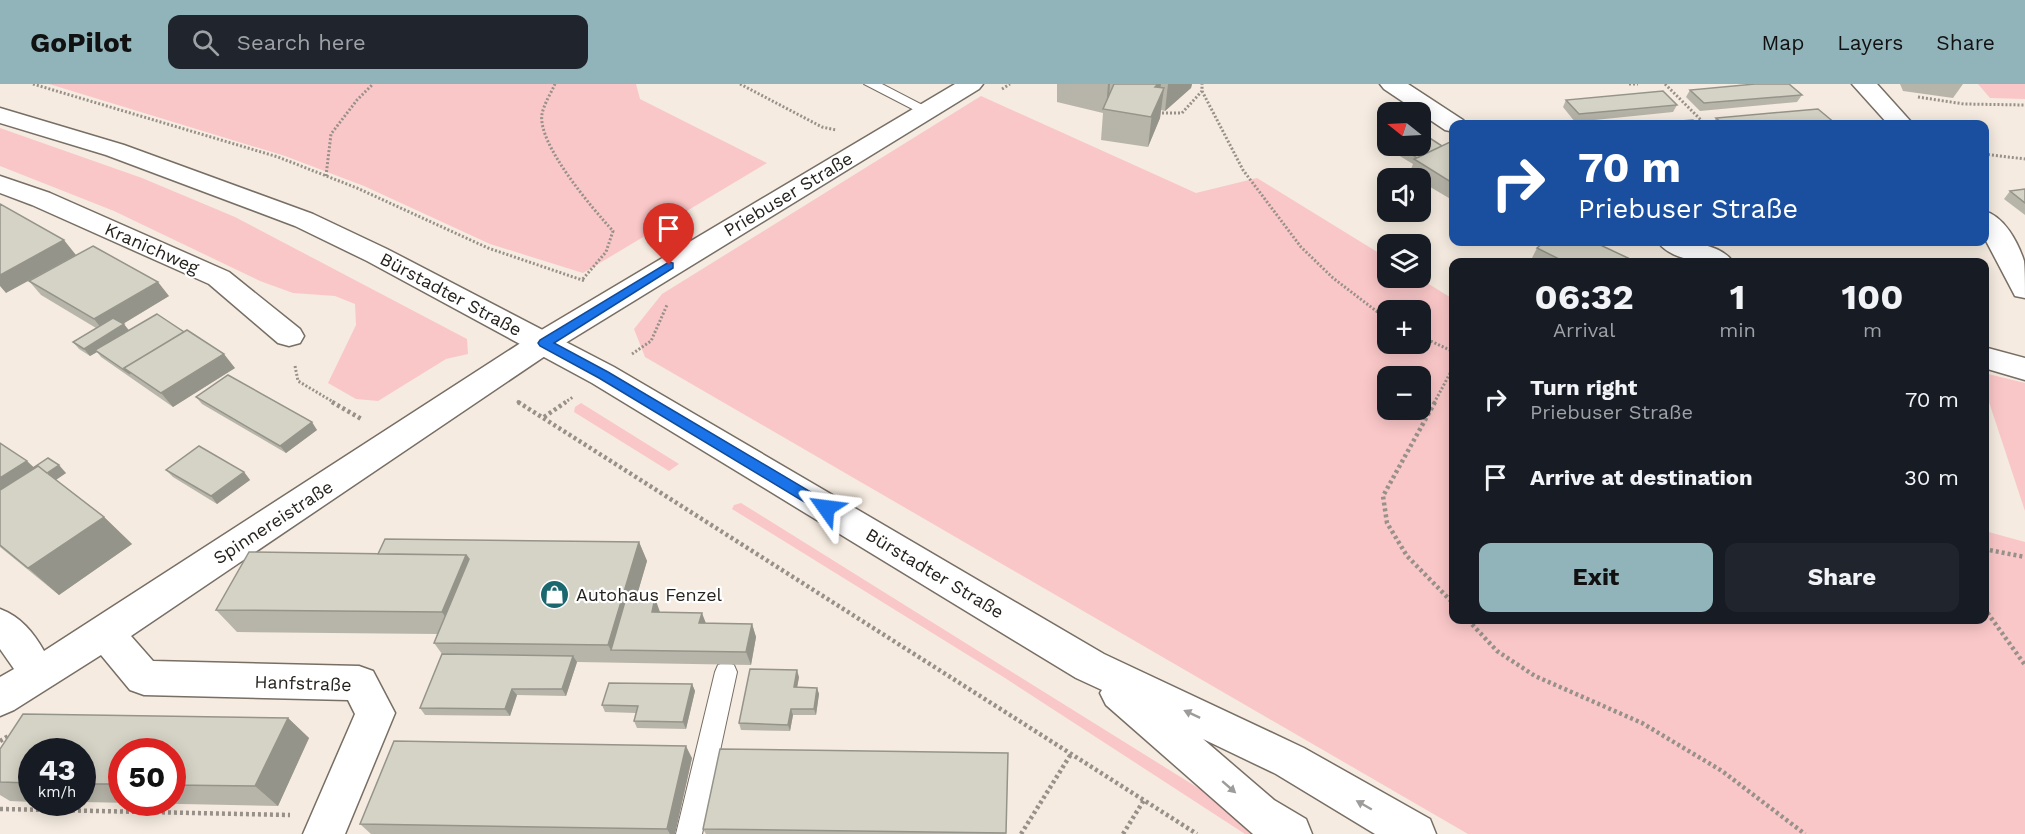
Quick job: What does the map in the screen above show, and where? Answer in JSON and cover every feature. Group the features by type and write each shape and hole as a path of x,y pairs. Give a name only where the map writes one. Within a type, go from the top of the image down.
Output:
{"street":[{"name":"Priebuser Straße","path":"544,343 613,299 971,84"},
{"path":"1392,84 1449,122"},
{"path":"1867,87 1897,120"},
{"name":"Bürstadter Straße","path":"0,115 115,150 304,220 378,255 603,375 1090,666 1290,761 1415,834"},
{"name":"Kranichweg","path":"0,184 41,199 219,278 289,336"},
{"path":"1989,224 1994,229 2025,290"},
{"path":"1681,246 1710,258"},
{"name":"Spinnereistraße","path":"0,698 544,343"},
{"path":"1989,358 2025,369"},
{"path":"0,625 20,644 38,675"},
{"name":"Hanfstraße","path":"104,632 144,678 359,683 375,713 328,825"},
{"name":"Bürstadter Straße","path":"1090,666 1259,814 1291,834"}],"lane":[{"path":"871,84 927,111"},
{"path":"689,834 726,672"}],"path":[{"path":"33,84 278,157 488,248 582,279 613,299"},
{"path":"326,176 331,134 357,100 373,84"},
{"path":"555,84 542,114 544,133 579,193 613,231 613,243 606,254 582,279"},
{"path":"740,84 822,127 832,130 863,128 884,137"},
{"path":"1202,84 1202,91 1243,170 1301,247 1333,278 1377,312"},
{"path":"1629,84 1636,84"},
{"path":"1665,84 1701,120"},
{"path":"1867,87 1965,104 2025,105"},
{"path":"1157,113 1182,113 1202,91"},
{"path":"1989,155 2025,159"},
{"path":"289,336 298,381 366,422"},
{"path":"1431,341 1449,350"},
{"path":"1449,375 1383,496 1387,523 1407,556 1449,599"},
{"path":"483,382 554,424 1197,834"},
{"path":"1989,550 2025,557"},
{"path":"1989,615 2025,665"},
{"path":"1472,624 1497,651 1535,676 1642,723 1722,771 1806,834"},
{"path":"1022,834 1071,754"},
{"path":"1123,834 1144,800"},
{"path":"0,809 328,825"}],"shaded area":[{"path":"49,84 636,84 640,99 767,163 583,273 490,244 364,186 285,156"},
{"path":"1978,84 2025,84 2025,99 1990,98"},
{"path":"981,96 1196,193 1257,178 1377,252 1377,288 1431,288 1431,285 1449,297 1449,624 1989,624 1989,532 2025,542 2025,834 1468,834 645,357 634,329 662,294"},
{"path":"0,128 142,178 235,217 467,339 468,354 446,359 378,401 356,399 328,383 356,325 355,304 335,296 293,293 260,281 114,211 0,166"},
{"path":"1989,374 2025,383 2025,511 1989,402"},
{"path":"581,403 679,464 669,471 574,412 575,407"},
{"path":"741,503 1272,834 1245,834 1005,678 732,509 734,505"}],"building":[{"path":"1114,84 1158,84 1155,87 1164,88 1151,117 1103,109"},
{"path":"1755,84 1789,84 1802,95 1704,103 1690,90"},
{"path":"1663,91 1677,105 1579,114 1566,100"},
{"path":"1818,109 1831,120 1718,120 1716,118"},
{"path":"1431,139 1442,146 1431,151"},
{"path":"1449,142 1449,181 1414,159 1420,156 1431,156 1431,151"},
{"path":"2025,189 2025,203 2010,191"},
{"path":"0,204 64,240 0,275"},
{"path":"93,246 158,282 94,319 29,281"},
{"path":"1539,246 1602,246 1628,258 1557,258 1537,248"},
{"path":"157,314 184,332 124,368 130,374 95,350"},
{"path":"113,318 124,324 84,349 73,342"},
{"path":"187,330 224,354 161,393 124,368"},
{"path":"228,375 312,422 280,446 196,397"},
{"path":"0,443 27,461 0,478"},
{"path":"199,446 244,472 211,496 166,470"},
{"path":"48,458 59,465 47,473 38,466 6,486"},
{"path":"38,466 104,517 28,568 0,545 0,490"},
{"name":"Autohaus Fenzel","path":"385,539 639,542 608,645 434,643 469,559 466,555 378,554"},
{"path":"249,552 466,555 442,612 216,610"},
{"path":"626,598 655,598 652,612 702,613 699,623 752,624 746,652 611,650"},
{"path":"442,654 573,656 562,689 512,689 505,709 420,708"},
{"path":"750,669 797,670 794,687 817,688 814,709 791,709 788,725 739,723"},
{"path":"609,683 692,684 683,722 634,721 638,706 602,705"},
{"path":"23,714 288,718 255,786 186,785 186,738 108,738 108,784 96,784 96,738 18,738 18,783 0,782 0,749"},
{"path":"394,741 686,746 667,829 360,824"},
{"path":"720,749 1008,753 1006,833 703,829"}],"place":[{"name":"Autohaus Fenzel","path":"555,594"}],"route":[{"path":"669,265 544,343 603,375 826,508"}]}
